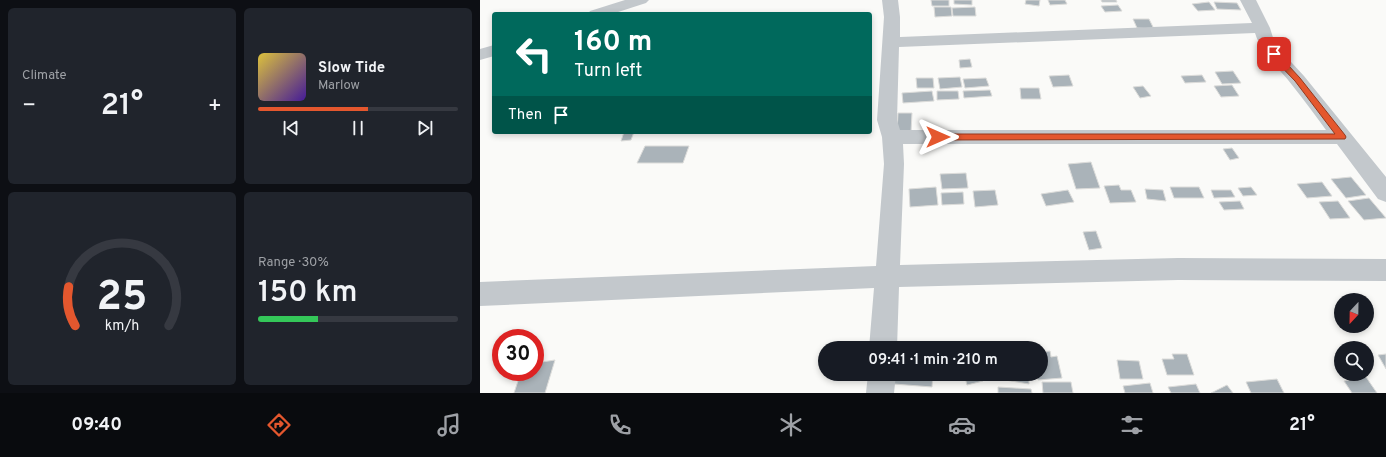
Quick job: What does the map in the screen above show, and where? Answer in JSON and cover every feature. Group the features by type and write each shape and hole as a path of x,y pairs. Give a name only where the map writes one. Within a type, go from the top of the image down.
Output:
{"street":[{"path":"603,12 642,0"},
{"path":"884,341 889,276 894,164 892,138 887,120 892,16 890,0"},
{"path":"1248,0 1262,28 1267,44 1274,54 1298,80 1386,193"},
{"path":"891,42 1262,28"},
{"path":"480,55 492,51"},
{"path":"892,138 1342,137"},
{"path":"480,294 889,276 1178,269 1386,270"},
{"path":"880,393 881,381"}],"building":[{"path":"931,0 949,0 949,6 932,6"},
{"path":"954,0 972,0 972,5 954,4"},
{"path":"1026,0 1040,0 1039,6 1025,4"},
{"path":"1048,0 1065,0 1067,4 1050,5"},
{"path":"1101,0 1116,0 1117,2 1102,2"},
{"path":"1209,2 1215,10 1198,11 1192,4"},
{"path":"1214,2 1237,3 1241,10 1217,9"},
{"path":"1118,5 1122,11 1105,12 1101,6"},
{"path":"934,7 951,7 952,16 935,17"},
{"path":"975,7 976,16 953,16 952,8"},
{"path":"1133,19 1149,19 1154,29 1137,28"},
{"path":"970,59 972,67 960,68 959,60"},
{"path":"1233,71 1241,83 1222,84 1215,72"},
{"path":"1069,75 1073,86 1053,87 1049,76"},
{"path":"1202,75 1206,82 1185,83 1181,76"},
{"path":"960,77 962,87 940,89 938,78"},
{"path":"916,78 933,78 934,88 917,88"},
{"path":"986,78 989,86 965,88 963,79"},
{"path":"1232,85 1239,96 1221,97 1214,86"},
{"path":"1143,86 1151,96 1140,98 1133,87"},
{"path":"1020,88 1039,88 1041,99 1021,99"},
{"path":"990,90 992,96 964,98 963,91"},
{"path":"932,91 934,101 903,103 902,93"},
{"path":"937,91 958,91 959,99 937,100"},
{"path":"898,113 912,113 911,132 897,132"},
{"path":"623,134 633,134 631,140 621,141"},
{"path":"645,146 689,146 683,163 637,163"},
{"path":"1232,148 1239,158 1230,160 1223,149"},
{"path":"1091,162 1100,188 1076,189 1068,164"},
{"path":"966,173 968,188 942,189 940,174"},
{"path":"1351,177 1366,195 1346,198 1331,179"},
{"path":"1322,182 1332,196 1307,198 1297,184"},
{"path":"1119,185 1121,190 1131,190 1136,202 1110,203 1104,186"},
{"path":"936,187 938,205 910,207 909,189"},
{"path":"1170,187 1199,187 1204,198 1174,198"},
{"path":"1251,187 1257,195 1243,196 1238,188"},
{"path":"1145,189 1163,190 1166,201 1147,199"},
{"path":"995,190 998,205 975,207 973,191"},
{"path":"1068,190 1074,202 1046,206 1041,194"},
{"path":"1211,190 1231,190 1235,197 1214,198"},
{"path":"963,192 964,204 942,205 941,193"},
{"path":"1369,198 1386,218 1364,220 1348,201"},
{"path":"1240,201 1244,209 1224,210 1219,202"},
{"path":"1338,201 1350,218 1330,219 1319,202"},
{"path":"1096,231 1102,248 1089,250 1083,232"},
{"path":"1048,351 1050,351 1051,357 1057,356 1062,378 1048,379"},
{"path":"1172,354 1187,354 1194,375 1167,375 1162,359 1174,359"},
{"path":"1386,354 1386,369 1378,355"},
{"path":"555,360 545,393 514,393 518,381 544,381 544,362"},
{"path":"1117,360 1139,361 1143,379 1120,379"},
{"path":"1277,379 1284,393 1251,393 1246,382"},
{"path":"894,381 932,381 932,387 894,384"},
{"path":"966,381 983,381 967,385"},
{"path":"1011,381 1029,381 1029,384"},
{"path":"1344,381 1369,381 1377,393 1352,393"},
{"path":"1042,382 1071,382 1073,393 1043,393"},
{"path":"1150,383 1153,393 1125,393 1123,386"},
{"path":"1196,384 1200,393 1171,393 1168,387"},
{"path":"1227,385 1233,393 1211,393"},
{"path":"998,387 1031,389 1032,393 998,393"}],"route":[{"path":"938,137 1342,137 1298,80 1274,54"}]}
